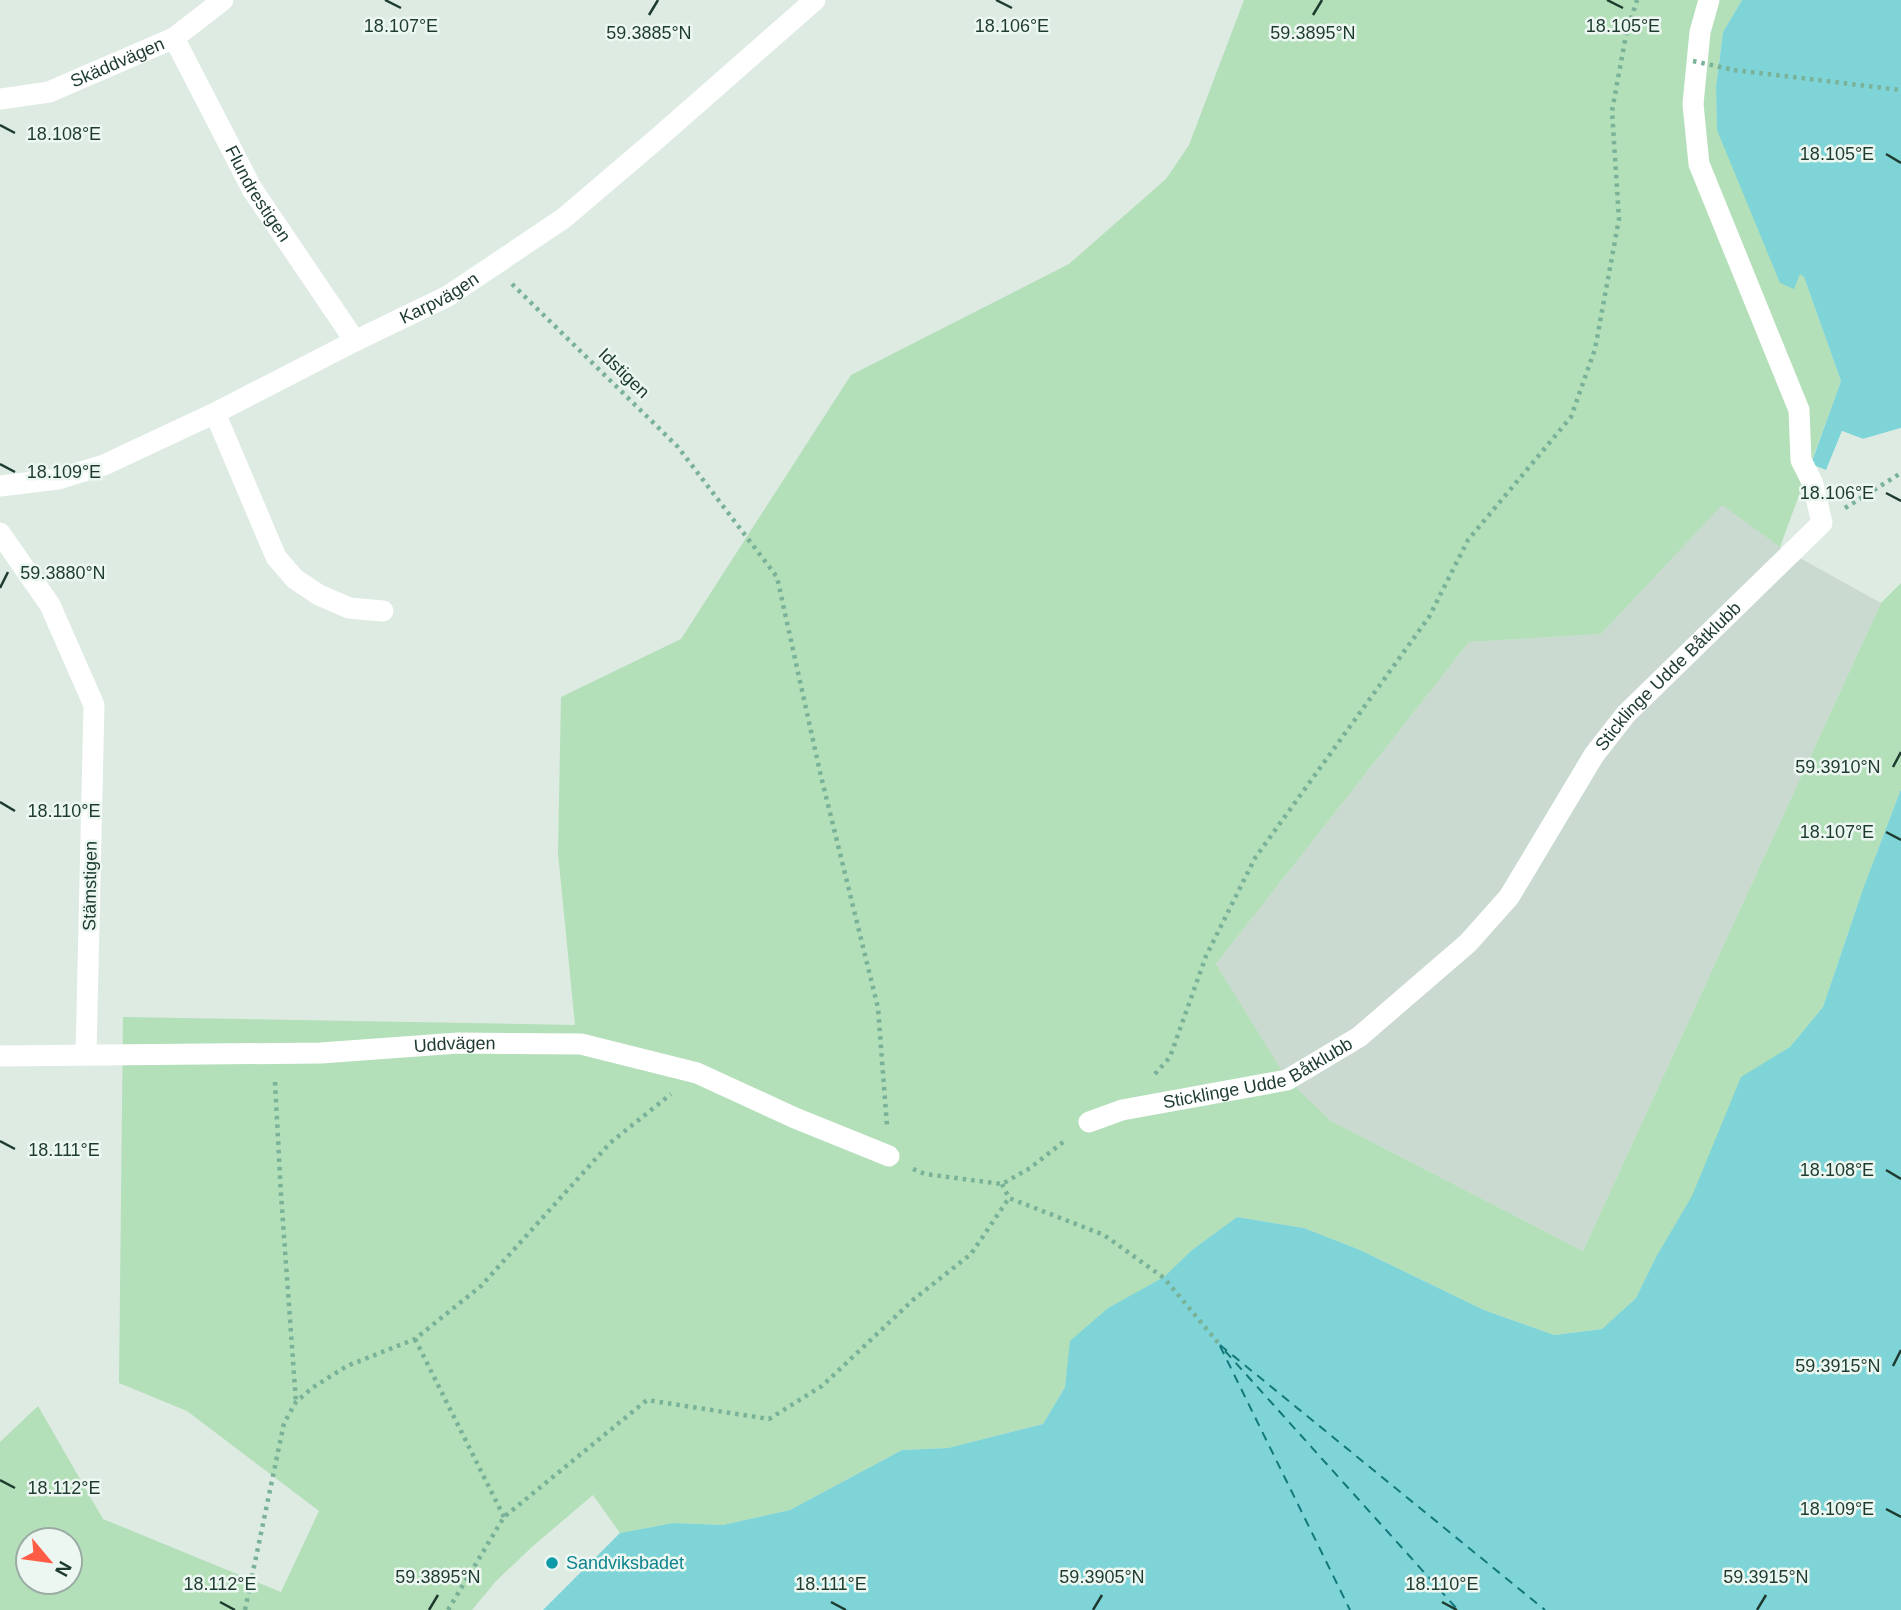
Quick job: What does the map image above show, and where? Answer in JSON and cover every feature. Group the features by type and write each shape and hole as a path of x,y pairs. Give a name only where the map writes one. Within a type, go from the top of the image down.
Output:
{"street":[{"name":"Skäddvägen","path":"0,99 49,92 174,38 223,0"},
{"name":"Karpvägen","path":"0,485 58,479 104,465 215,413 448,296 564,218 815,0"},
{"path":"1709,0 1700,32 1693,104 1699,164 1799,410 1801,460 1813,484 1822,523"},
{"name":"Flundrestigen","path":"174,38 252,189 355,341"},
{"path":"215,413 276,556 295,579 319,595 349,608 383,611"},
{"name":"Sticklinge Udde Båtklubb","path":"1089,1122 1122,1110 1287,1080 1359,1037 1468,943 1508,897 1594,755 1626,715 1822,523"},
{"name":"Stämstigen","path":"0,533 50,605 94,705 86,1055"},
{"name":"Uddvägen","path":"0,1056 321,1053 458,1043 581,1044 697,1073 795,1118 889,1156"}],"path":[{"path":"1153,1077 1171,1057 1206,956 1255,859 1429,617 1468,540 1571,417 1595,349 1619,219 1612,111 1626,35 1637,0"},
{"path":"1693,61 1734,70 1901,90"},
{"name":"Idstigen","path":"493,265 678,447 778,577 820,772 878,1008 889,1156"},
{"path":"1822,523 1901,474"},
{"path":"274,1053 296,1402"},
{"path":"245,1610 284,1423 296,1402 312,1388 347,1366 415,1339 481,1286 610,1143 697,1073"},
{"path":"889,1156 925,1174 1002,1184 1030,1168 1089,1122"},
{"path":"1002,1184 1009,1198 1104,1235 1164,1278 1220,1345"},
{"path":"448,1610 503,1517 647,1400 769,1419 822,1386 914,1299 971,1254 1009,1198"},
{"path":"415,1339 503,1517"}],"shaded area":[{"path":"1722,504 1780,547 1881,603 1583,1251 1331,1121 1287,1080 1216,964 1469,642 1601,634"}],"green space":[{"path":"1244,0 1742,0 1723,32 1716,87 1717,130 1804,277 1841,381 1780,547 1722,505 1601,634 1469,642 1216,964 1287,1079 1331,1121 1583,1251 1881,603 1901,583 1901,789 1823,1007 1790,1047 1741,1078 1693,1196 1656,1257 1636,1298 1602,1329 1554,1335 1484,1310 1360,1250 1304,1228 1237,1217 1192,1250 1164,1278 1108,1308 1071,1341 1065,1387 1043,1424 948,1448 902,1450 790,1510 723,1525 673,1523 620,1533 593,1495 496,1581 472,1610 0,1610 0,1442 38,1406 103,1519 281,1592 319,1511 187,1411 119,1383 123,1017 575,1025 558,853 561,697 681,639 851,375 1069,264 1166,179 1189,145"}],"water":[{"path":"1742,0 1901,0 1901,428 1863,439 1842,431 1826,471 1811,464 1841,381 1804,277 1800,274 1794,289 1780,283 1717,130 1716,87 1723,32"},
{"path":"1901,789 1901,1610 543,1610 620,1533 673,1523 723,1525 790,1510 902,1450 948,1448 1043,1424 1065,1387 1070,1341 1108,1308 1164,1277 1192,1250 1237,1217 1304,1228 1360,1250 1484,1310 1554,1335 1602,1329 1636,1298 1656,1257 1692,1196 1741,1077 1790,1047 1823,1007"}],"pier":[{"path":"1901,428 1901,431 1863,443 1844,436 1828,473 1810,467 1811,464 1826,470 1842,431 1863,439"}],"ferry route":[{"path":"1220,1345 1545,1610"},
{"path":"1220,1346 1350,1610"},
{"path":"1225,1351 1458,1610"}],"place":[{"name":"Sandviksbadet","path":"552,1563"}]}
